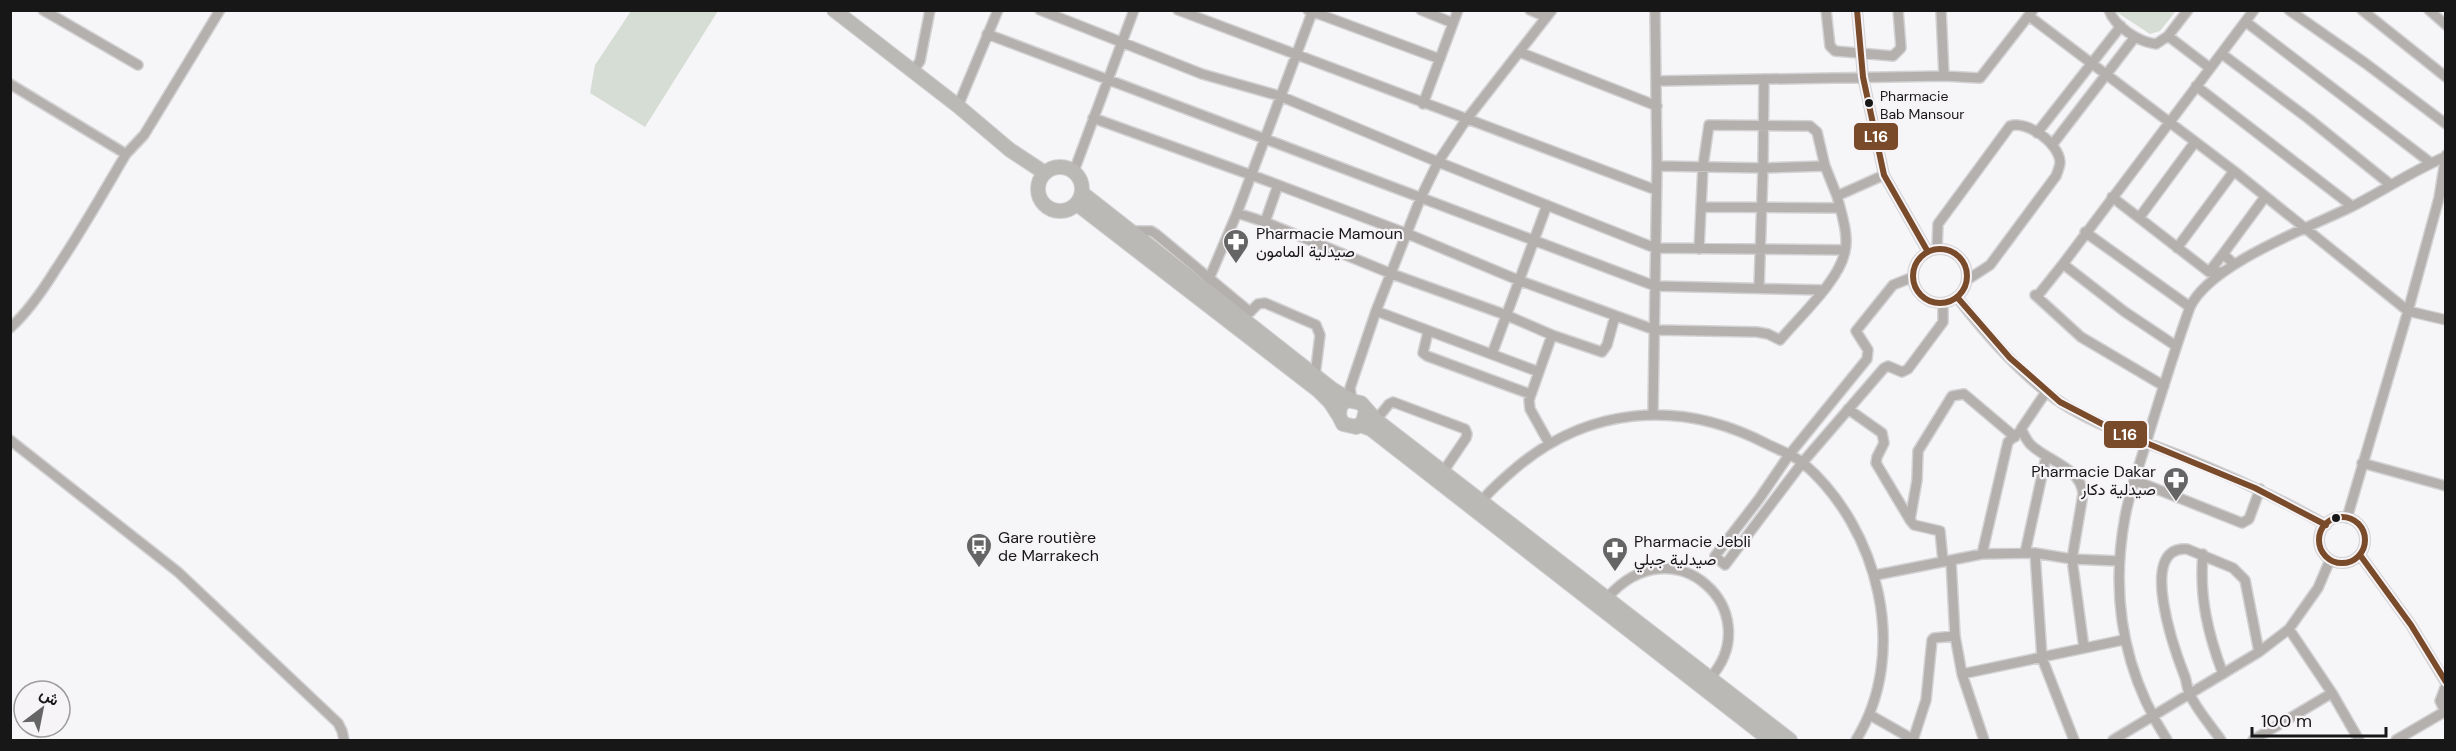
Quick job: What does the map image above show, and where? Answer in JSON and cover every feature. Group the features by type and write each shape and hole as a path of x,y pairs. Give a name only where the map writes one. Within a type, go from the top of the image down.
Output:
{"highway":[{"path":"834,10 958,106 1042,178"},
{"path":"1057,167 1074,171 1081,181 1080,198 1068,210 1050,209 1039,196 1042,178 1057,167"},
{"path":"1080,198 1206,283 1315,376 1351,400 1361,403 1376,420 1790,741"},
{"path":"1080,198 1319,392 1330,402 1347,426 1360,425 1371,429 1770,741"},
{"path":"1339,416 1340,406 1351,400"},
{"path":"1360,425 1365,418 1366,410"}],"street":[{"path":"43,10 138,65"},
{"path":"10,328 20,319 56,270 126,154 144,135 220,10"},
{"path":"913,71 920,61 930,10"},
{"path":"958,106 998,10"},
{"path":"1040,10 1203,74 1280,96 1438,162 1655,248 1845,250"},
{"path":"1074,171 1134,10"},
{"path":"1178,10 1656,190"},
{"path":"1421,10 1453,23"},
{"path":"1423,104 1458,10"},
{"path":"1351,400 1350,388 1376,311 1421,197 1438,162 1466,120 1549,14 1530,10"},
{"path":"1653,413 1657,166 1655,10"},
{"path":"1827,10 1832,50 1838,53 1893,56 1901,48 1898,10"},
{"path":"1857,10 1863,77 1884,175 1933,251"},
{"path":"1941,10 1944,76"},
{"path":"2109,10 2121,26 2135,37 2156,44 2168,36 2188,10"},
{"path":"2164,386 2081,337 2036,295 2063,264 2254,10"},
{"path":"2289,10 2365,63 2445,124"},
{"path":"2362,10 2445,77"},
{"path":"2429,10 2445,25"},
{"path":"1315,376 1319,327 1264,303 1258,304 1250,312 1206,283 1237,213 1266,138 1311,11 1440,59"},
{"path":"1657,81 1944,76 1980,78 2031,13 2092,64 2306,227 2408,310 2445,320"},
{"path":"2246,22 2431,163"},
{"path":"2037,133 2121,26"},
{"path":"987,34 1655,286 1823,290"},
{"path":"2168,36 2210,68"},
{"path":"2052,145 2135,37"},
{"path":"1519,52 1657,106"},
{"path":"2222,54 2309,119 2391,185"},
{"path":"1758,288 1764,79"},
{"path":"10,84 126,154"},
{"path":"2196,86 2352,206"},
{"path":"1093,118 1408,234 1518,280 1655,330 1757,332 1780,340 1823,290 1841,264 1845,250 1837,196 1825,166 1817,132 1814,129 1802,125 1709,125 1703,166 1699,249"},
{"path":"1933,251 1938,224 2010,126 2015,124 2024,126 2052,145 2060,162 2056,176 1990,265 1966,280"},
{"path":"2139,218 2195,142"},
{"path":"2167,741 2152,717 2123,640 2119,561 2125,516 2134,480 2190,307 2199,290 2234,264 2352,206 2445,156"},
{"path":"2347,518 2442,199 2445,156"},
{"path":"1657,166 1763,168 1825,166"},
{"path":"2176,248 2234,171"},
{"path":"1837,196 1884,175"},
{"path":"1265,222 1278,185"},
{"path":"2112,197 2209,272 2221,272"},
{"path":"2209,272 2265,197"},
{"path":"1492,354 1547,205"},
{"path":"1701,207 1840,208"},
{"path":"1237,213 1265,222 1392,274 1506,315 1552,335 1602,352 1607,345 1615,316"},
{"path":"2085,232 2190,307"},
{"path":"1945,250 1959,258 1966,272 1962,292 1957,297 1943,303 1926,299 1919,294 1913,277 1917,262 1933,251 1945,250"},
{"path":"2223,254 2234,264"},
{"path":"2063,264 2126,312 2176,346"},
{"path":"1913,277 1897,282 1886,291 1856,331 1869,355 1789,455 1759,499 1715,556 1725,565 1802,463 1885,367 1902,372 1908,369 1943,322 1943,303"},
{"path":"1957,297 1977,324 2046,392 2082,414 2260,489 2326,525"},
{"path":"1376,311 1539,372"},
{"path":"1428,332 1423,353 1427,356 1530,394"},
{"path":"1549,443 1530,409 1530,394 1552,335"},
{"path":"1982,554 2007,442 2018,433 2046,392"},
{"path":"1910,520 1917,480 1918,451 1952,396 1964,394 2018,433 2046,457 2080,479 2083,489 2072,559 2084,648"},
{"path":"1376,420 1393,402 1465,429 1466,438 1443,472"},
{"path":"1848,409 1882,433 1884,443 1876,457 1876,463 1910,520 1914,525 1940,531 1947,561 1955,636 1962,674 1984,741"},
{"path":"1481,502 1522,463 1549,443 1607,420 1653,413 1701,419 1749,434 1802,463 1829,492 1849,519 1876,575 1883,633 1882,655 1870,715 1856,741"},
{"path":"10,440 178,572 338,723 344,741"},
{"path":"2046,457 2030,553 2042,658 2074,741"},
{"path":"2362,463 2445,486"},
{"path":"2134,480 2242,523 2249,519 2260,489"},
{"path":"2347,518 2360,526 2366,541 2360,555 2343,564 2330,560 2325,555 2320,537 2326,525 2336,519 2347,518"},
{"path":"2221,741 2190,694 2168,627 2163,597 2163,570 2167,558 2176,550 2187,549 2233,567 2243,576 2259,652"},
{"path":"1876,575 1982,554 2030,553 2072,559 2119,561"},
{"path":"2203,554 2201,573 2205,616 2223,674"},
{"path":"2360,555 2411,625 2445,684 2440,701 2445,712 2396,741"},
{"path":"2115,740 2259,652 2289,629 2318,588 2330,560"},
{"path":"1607,598 1626,579 1655,568 1675,569 1703,582 1717,597 1728,626 1724,657 1710,678"},
{"path":"2289,629 2332,693 2359,741"},
{"path":"1870,715 1913,740 1924,707 1932,640 1955,636"},
{"path":"1962,674 2123,640"},
{"path":"2253,741 2332,693"}],"shaded area":[{"path":"631,11 718,11 645,127 590,93 595,65"},
{"path":"2115,11 2176,11 2160,31 2150,34"}],"transit line":[{"name":"L16","path":"1857,10 1863,77 1884,175 1928,252"},
{"name":"L16","path":"1940,249 1950,251 1959,257 1965,266 1967,276 1965,286 1959,295 1950,301 1940,303 1930,301 1921,295 1915,286 1913,276 1915,266 1921,257 1930,251 1940,249"},
{"name":"L16","path":"1957,297 2010,358 2060,402 2110,428 2255,488 2326,525"},
{"name":"L16","path":"2342,517 2358,524 2365,540 2358,556 2342,563 2326,556 2319,540 2326,524 2342,517"},
{"name":"L16","path":"2360,555 2411,625 2446,682"}],"place":[{"name":"Pharmacie Bab Mansour","path":"1869,103"},
{"name":"Pharmacie Mamoun صيدلية المامون","path":"1236,265"},
{"name":"Pharmacie Dakar صيدلية دكار","path":"2176,503"},
{"name":"Gare routière de Marrakech","path":"979,569"},
{"name":"Pharmacie Jebli صيدلية جبلي","path":"1615,573"}]}
